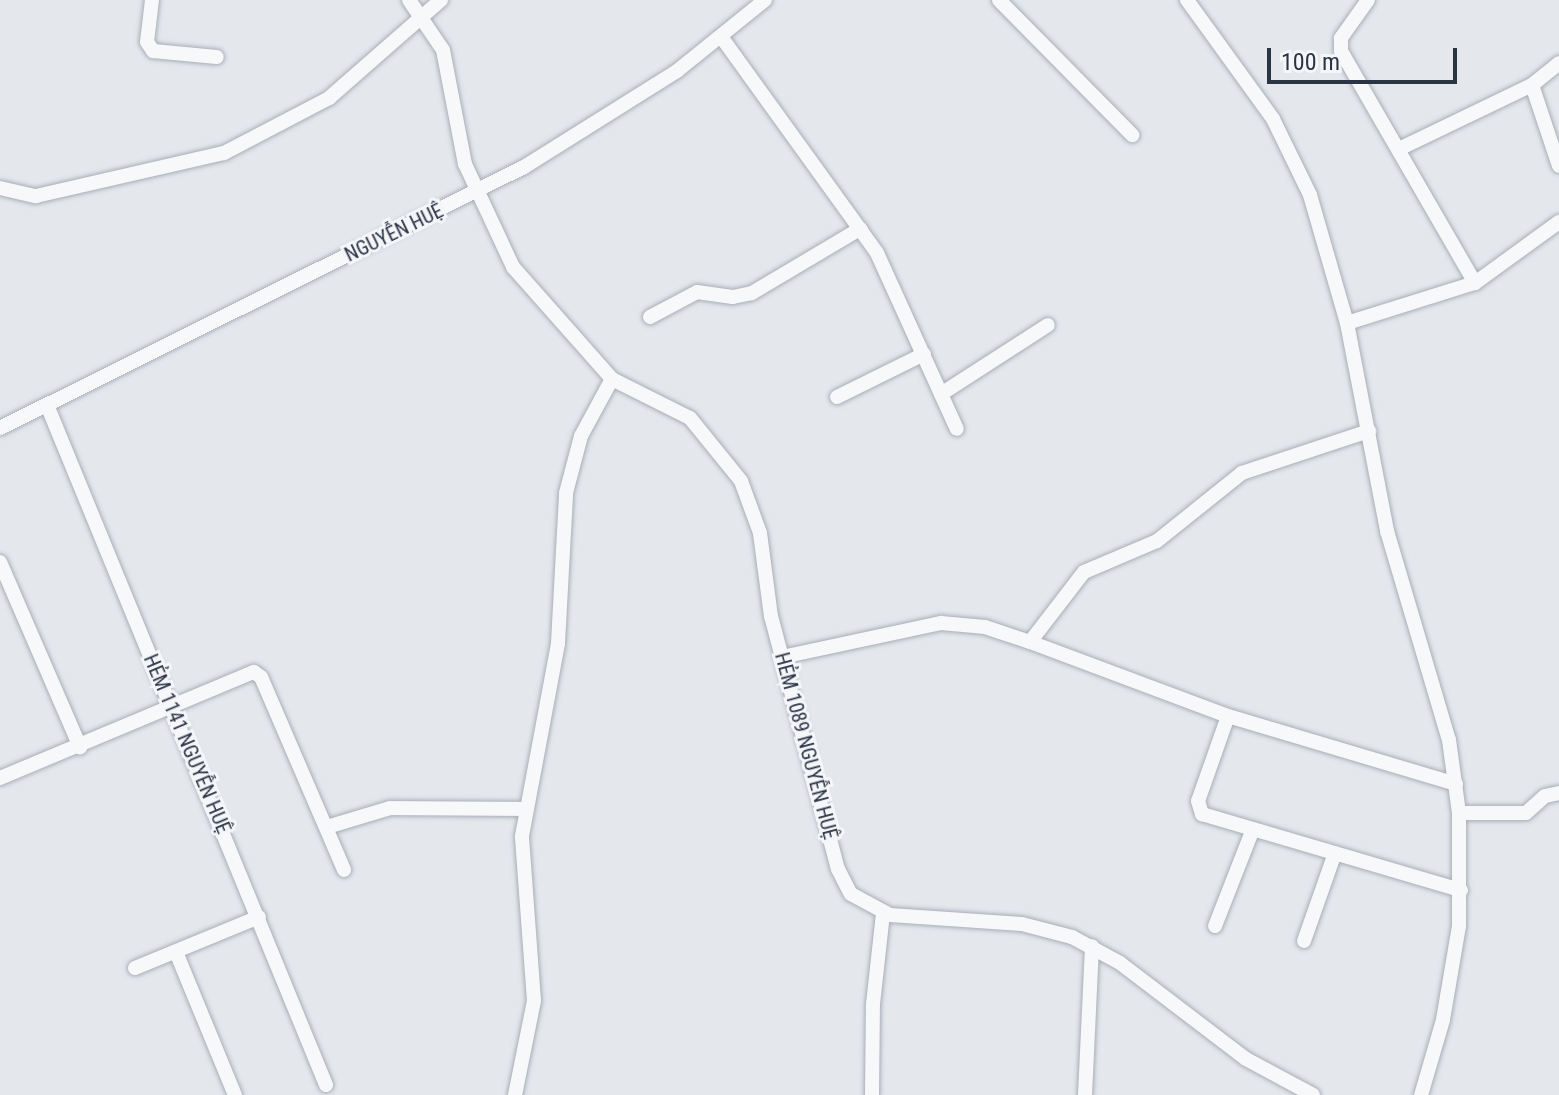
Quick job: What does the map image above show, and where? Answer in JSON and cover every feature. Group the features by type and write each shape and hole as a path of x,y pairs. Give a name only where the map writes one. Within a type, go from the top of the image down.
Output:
{"street":[{"path":"152,0 150,49 217,57"},
{"name":"HẺM 1089 NGUYỄN HUỆ","path":"409,0 423,15 443,50 458,139 476,193 513,267 612,379 690,418 741,481 760,533 782,657 838,869 851,894 883,914 1022,924 1092,946 1220,1042 1313,1095"},
{"path":"0,188 36,196 224,153 329,98 441,0"},
{"name":"NGUYỄN HUỆ","path":"0,428 476,193 594,126 722,38 765,0"},
{"path":"999,0 1132,135"},
{"path":"1187,0 1294,156 1347,323 1387,531 1438,692 1456,784 1461,890 1451,982 1421,1095"},
{"path":"1368,0 1341,38 1341,51 1401,148 1475,283"},
{"path":"722,38 860,229 889,275 957,429"},
{"path":"1401,148 1532,85 1559,63"},
{"path":"1532,85 1559,166"},
{"path":"1347,323 1475,283 1559,222"},
{"path":"650,317 697,292 733,297 752,293 860,229"},
{"path":"941,394 1048,325"},
{"path":"837,397 924,354"},
{"path":"515,1095 534,1001 522,871 525,809 558,643 572,462 612,379"},
{"name":"HẺM 1141 NGUYỄN HUỆ","path":"47,405 326,1085"},
{"path":"1030,642 1084,572 1157,541 1242,473 1369,431"},
{"path":"0,562 80,747"},
{"path":"782,657 941,623 963,622 1030,642 1228,716 1456,784"},
{"path":"0,778 251,673 259,674 344,870"},
{"path":"1228,716 1198,806 1206,816 1461,890"},
{"path":"1459,813 1526,813 1545,796 1559,793"},
{"path":"327,827 390,808 525,809"},
{"path":"1215,926 1253,829"},
{"path":"1304,941 1335,853"},
{"path":"872,1095 873,1004 883,914"},
{"path":"135,968 259,917"},
{"path":"1085,1095 1092,946"},
{"path":"176,952 235,1095"}]}
